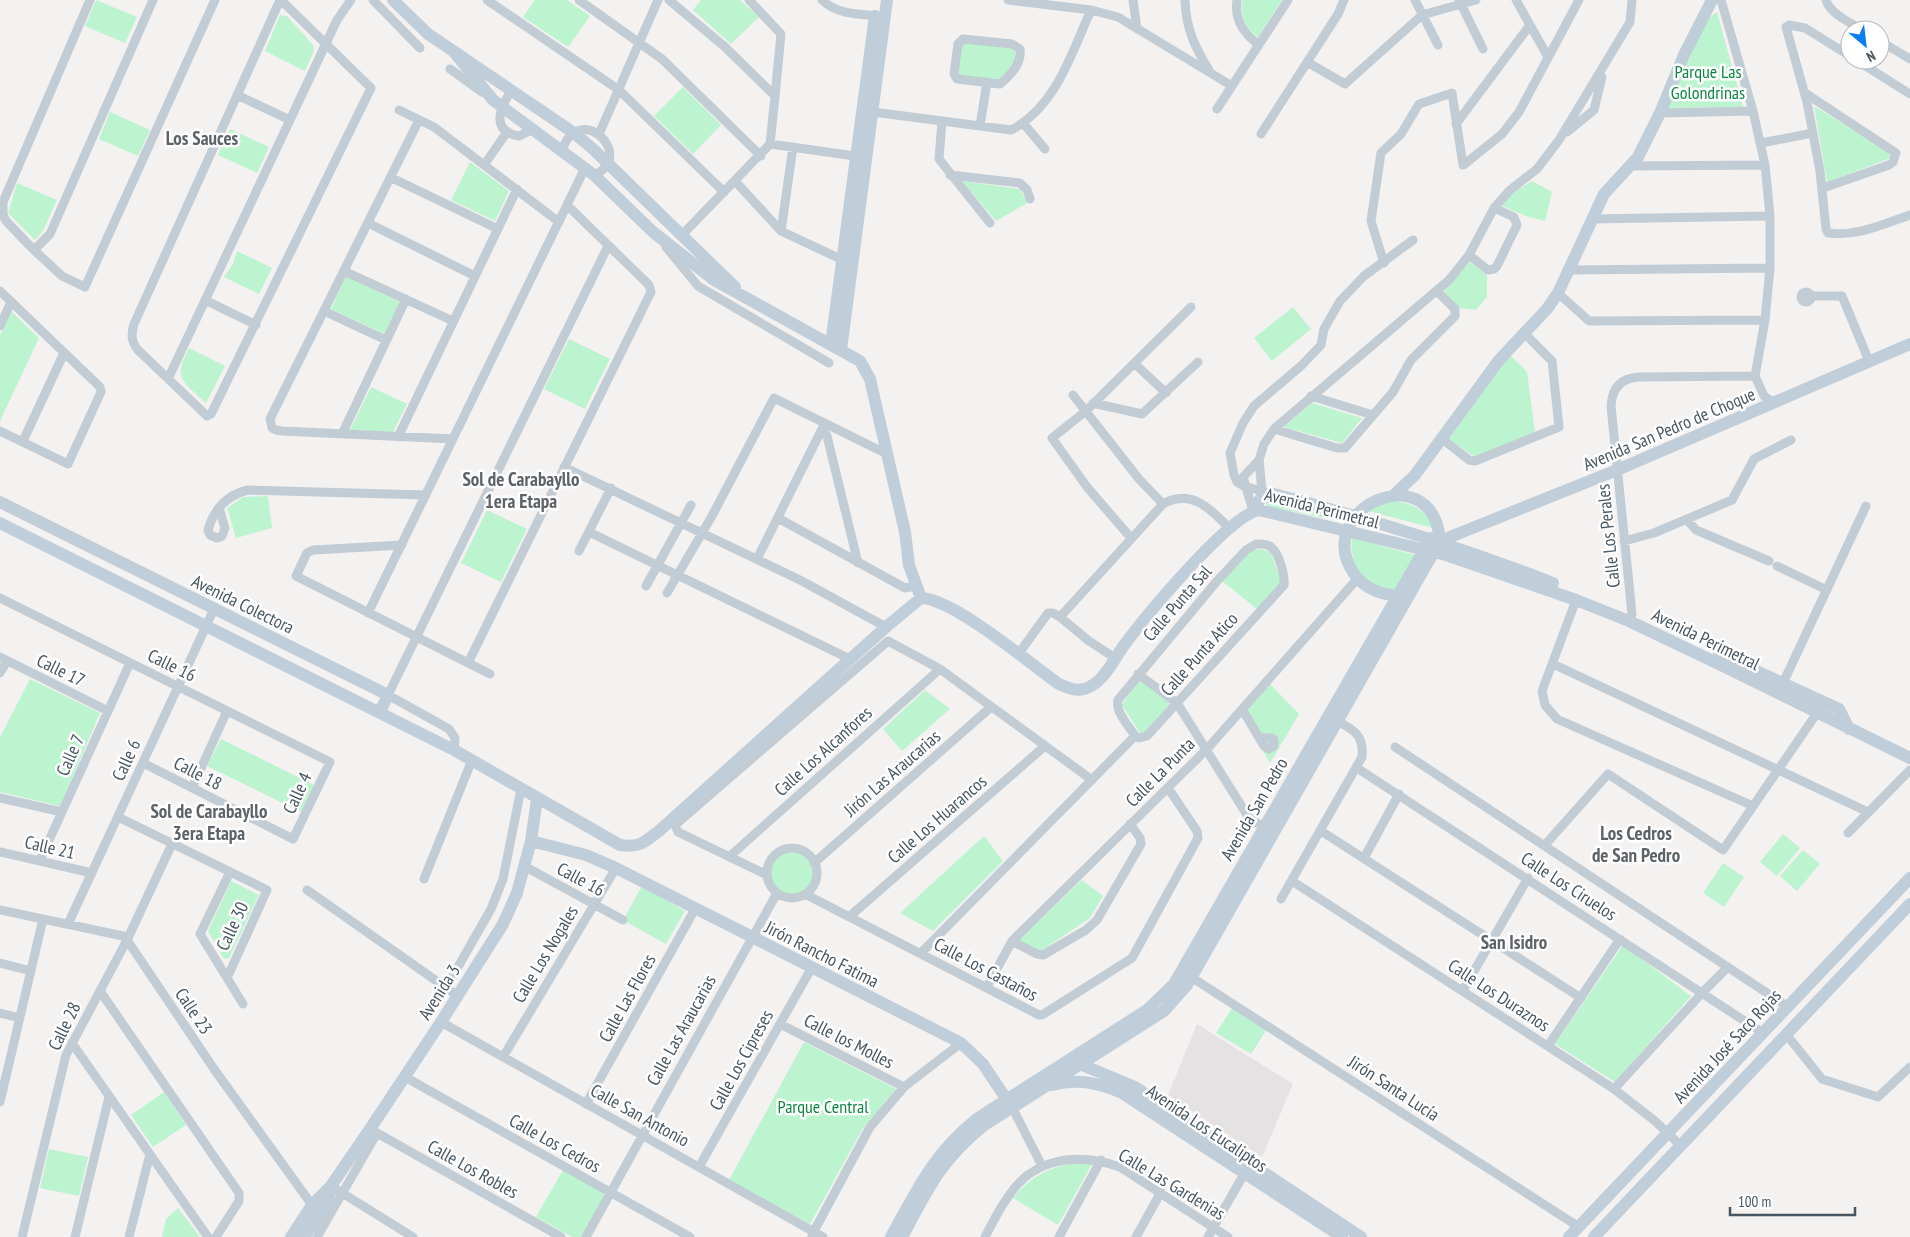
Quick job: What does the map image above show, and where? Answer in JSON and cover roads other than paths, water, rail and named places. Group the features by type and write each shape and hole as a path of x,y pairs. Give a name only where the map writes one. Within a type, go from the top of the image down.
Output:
{"street":[{"path":"90,0 3,202 3,215 6,221 62,276 85,287 215,0"},
{"path":"34,250 50,234 153,0"},
{"path":"281,0 371,88 256,325 211,414 207,416 132,342 134,324 281,0"},
{"path":"168,379 337,20 351,0"},
{"path":"373,0 420,48"},
{"path":"393,0 428,34 574,133 608,163 680,236 746,297"},
{"path":"487,0 619,90 724,192"},
{"path":"578,0 662,59 761,156"},
{"path":"600,134 658,0"},
{"path":"669,0 718,41 775,96"},
{"path":"680,236 761,156 770,144 781,34 749,0"},
{"path":"822,0 840,12 880,16"},
{"path":"836,347 880,16 887,0"},
{"path":"1008,0 1091,10 1118,17 1232,86"},
{"path":"1066,7 1073,0"},
{"path":"1134,0 1137,29"},
{"path":"1185,0 1186,22 1196,48 1211,73"},
{"path":"1237,0 1238,19 1250,38 1259,45"},
{"path":"1217,109 1288,0"},
{"path":"1261,134 1338,14 1344,0"},
{"path":"1414,0 1438,45"},
{"path":"1307,62 1345,84 1422,15 1460,2 1476,0"},
{"path":"1516,0 1548,57"},
{"path":"450,69 589,172 652,232 714,280 860,361 866,369 905,532 909,565 921,598 942,603 981,628 1059,684 1071,690 1090,687 1098,681 1153,609 1229,528 1253,511 1244,486 1244,473 1259,460 1264,444 1274,429 1438,291 1469,255 1494,208 1510,190 1537,169 1559,140 1630,22 1632,0"},
{"path":"1403,594 1376,591 1358,578 1348,560 1347,532 1356,515 1369,503 1394,495 1414,475 1499,360 1558,293 1604,194 1638,157 1660,113 1684,55 1712,0"},
{"path":"1721,0 1753,111 1765,165 1770,216 1770,268 1765,320 1755,376 1764,396 1774,404"},
{"path":"1826,0 1827,6 1846,20"},
{"path":"1384,263 1371,221 1381,153 1401,134 1419,104 1452,92 1463,165 1502,134 1519,112 1577,1"},
{"path":"1460,2 1483,50"},
{"path":"873,112 1011,130 1023,124 1052,95 1091,10"},
{"path":"862,157 873,112 880,16"},
{"path":"1456,124 1530,25"},
{"path":"1840,50 1801,26 1787,26 1788,39 1805,93 1813,133 1823,188 1826,229 1828,233 1863,232 1910,215"},
{"path":"959,40 1012,44 1020,49 1021,55 1008,78 1000,84 987,82 954,77 959,40"},
{"path":"1890,47 1910,59"},
{"path":"454,52 497,103 500,122 507,132 519,136 533,129"},
{"path":"1559,140 1594,110 1605,65"},
{"path":"1872,70 1910,94"},
{"path":"980,126 987,82"},
{"path":"497,103 511,90"},
{"path":"1805,93 1896,153 1894,160 1889,165 1823,188"},
{"path":"237,95 290,120"},
{"path":"399,110 434,127 559,222"},
{"path":"1660,113 1753,111"},
{"path":"419,120 270,419 271,424 276,430 453,439"},
{"path":"942,121 939,159 990,223"},
{"path":"1023,124 1045,149"},
{"path":"368,613 567,205 589,172 604,168 608,163 609,146 600,134 584,130 574,133 565,143 562,151"},
{"path":"484,165 507,132"},
{"path":"1761,143 1813,133"},
{"path":"770,144 862,157"},
{"path":"781,231 793,147"},
{"path":"1630,166 1765,165"},
{"path":"950,175 1020,184 1027,190 1030,199"},
{"path":"390,177 498,229"},
{"path":"735,181 781,231 847,262"},
{"path":"398,437 517,189"},
{"path":"468,663 651,292 649,284 567,205"},
{"path":"1469,255 1488,270 1494,269 1497,266 1517,225 1514,216 1494,208"},
{"path":"1591,219 1770,216"},
{"path":"368,223 475,276"},
{"path":"652,232 698,286 829,362"},
{"path":"1259,460 1268,492 1244,486 1237,482 1230,453 1243,423 1254,406 1302,365 1321,345 1324,329 1340,301 1364,276 1413,240"},
{"path":"380,712 608,246"},
{"path":"1569,270 1770,268"},
{"path":"344,271 453,321"},
{"path":"0,291 100,387 101,392 68,464 0,431"},
{"path":"1274,429 1342,449 1349,444 1392,392 1413,356 1455,316 1455,309 1438,291"},
{"path":"1558,293 1590,321 1765,320"},
{"path":"1811,296 1842,296 1870,361"},
{"path":"342,434 406,299"},
{"path":"205,300 256,325"},
{"path":"0,326 11,302"},
{"path":"1131,538 1087,487 1053,441 1055,435 1086,411 1191,307"},
{"path":"324,311 386,340"},
{"path":"1441,438 1469,460 1475,462 1559,426 1552,361 1524,333"},
{"name":"Avenida San Pedro de Choque","path":"1432,545 1774,404 1910,344"},
{"path":"23,441 64,353"},
{"path":"1093,403 1142,414 1166,394 1198,362"},
{"path":"1134,363 1166,394"},
{"name":"Calle Los Perales","path":"1631,618 1611,406 1615,388 1624,380 1639,377 1755,376"},
{"path":"1073,395 1139,479 1163,504"},
{"path":"1311,396 1373,415"},
{"path":"668,592 702,533 774,398 824,426 887,454"},
{"path":"757,560 824,426"},
{"path":"824,426 858,562"},
{"path":"1624,542 1654,533 1732,500 1754,459 1792,440"},
{"path":"564,467 681,522 886,627"},
{"path":"1414,475 1414,485 1419,501 1434,518 1432,545"},
{"path":"579,551 611,488"},
{"path":"219,508 230,496 248,490 426,495"},
{"name":"Avenida Perimetral","path":"1253,511 1261,498 1268,492 1356,515 1576,600 1631,618 1910,758"},
{"path":"1394,495 1419,501"},
{"path":"1060,617 1163,504 1183,498 1193,499 1212,510 1229,528"},
{"name":"Avenida Colectora","path":"0,502 388,695 449,729 455,738 454,750"},
{"path":"646,586 690,505"},
{"path":"1783,683 1866,506"},
{"name":"Avenida Perimetral","path":"1253,511 1269,511 1347,532 1474,553 1631,618 1839,709 1849,729"},
{"path":"778,518 905,588 916,586"},
{"path":"1686,519 1696,530 1769,561"},
{"name":"Avenida Colectora","path":"0,523 380,712 454,750 537,799 620,844 633,847 646,842 886,627 921,598"},
{"path":"1474,553 1469,546 1468,539 1475,528"},
{"path":"589,532 850,659"},
{"path":"402,544 313,550 306,553 296,576 490,674"},
{"name":"Calle Punta Sal","path":"1135,736 1117,705 1138,674 1217,581 1246,550 1256,544 1265,544 1274,551 1284,578 1284,585"},
{"name":"Avenida San Pedro","path":"1178,988 1432,545"},
{"path":"1777,566 1827,590"},
{"name":"Calle La Punta","path":"987,987 1012,941 1207,748 1358,578"},
{"name":"Calle Punta Atico","path":"920,953 1135,736 1139,738 1146,736 1284,585"},
{"name":"Avenida San Pedro","path":"1010,1103 1043,1088 1081,1064 1161,1006 1191,977 1269,830 1336,721 1403,594"},
{"name":"Calle 16","path":"0,598 330,762"},
{"path":"1576,600 1542,691 1545,704 1556,719 1753,806"},
{"name":"Calle 6","path":"68,924 214,609"},
{"path":"1022,649 1048,613 1054,613 1089,641 1115,658"},
{"path":"767,875 678,832 675,825 883,644 893,642 940,669 1092,780"},
{"path":"0,673 3,659"},
{"name":"Calle 17","path":"3,659 108,711"},
{"name":"Calle 7","path":"40,860 130,663"},
{"path":"1553,664 1868,812"},
{"name":"Calle Los Alcanfores","path":"729,857 940,669"},
{"path":"1138,674 1177,703 1207,748 1249,818 1269,830"},
{"name":"Jirón Las Araucarias","path":"814,862 992,707"},
{"path":"1242,709 1260,738"},
{"path":"192,788 227,711"},
{"path":"1544,846 1608,774 1721,850 1726,848 1817,713"},
{"path":"1281,899 1357,768 1363,747 1360,734 1336,721"},
{"name":"Calle Los Huarancos","path":"849,917 1045,746"},
{"path":"1394,747 1788,1007"},
{"path":"424,879 472,760"},
{"name":"Calle 4","path":"293,839 330,762"},
{"name":"Calle 18","path":"143,763 293,839"},
{"name":"Calle Los Ciruelos","path":"1357,768 1400,794 1763,1033"},
{"path":"1848,833 1910,770"},
{"name":"Calle Los Castaños","path":"805,894 1038,1015 1042,1015 1132,958 1198,838 1197,830 1168,788"},
{"path":"446,988 491,909 503,879 521,789"},
{"path":"1364,858 1400,794"},
{"path":"0,798 62,812"},
{"name":"Avenida 3","path":"291,1237 312,1205 331,1186 373,1131 404,1077 458,996 502,924 517,893 531,841 537,799"},
{"path":"118,817 230,872 200,934 228,976 243,1004"},
{"path":"1012,941 1037,954 1043,955 1086,930 1097,920 1141,844 1140,838 1130,824"},
{"path":"1321,831 1581,998"},
{"name":"Jirón Rancho Fatima","path":"531,841 586,855 616,868 811,969 961,1043 984,1064 1010,1103 1042,1166"},
{"name":"Calle 28","path":"22,1237 62,1070 72,1043 127,940 172,844"},
{"path":"784,849 800,849 810,855 814,862 816,870 815,881 805,894 788,897 777,893 770,886 767,875 771,859 784,849"},
{"name":"Calle 21","path":"0,852 92,873"},
{"name":"Calle 16","path":"524,866 622,920"},
{"name":"Calle Los Nogales","path":"503,1057 616,868"},
{"name":"Calle 30","path":"228,976 267,890 230,872"},
{"path":"1463,990 1528,878"},
{"name":"Avenida José Saco Rojas","path":"1569,1237 1910,878"},
{"name":"Calle Los Duraznos","path":"1292,880 1614,1089 1668,1133 1680,1146"},
{"path":"307,890 458,996"},
{"name":"Calle Las Araucarias","path":"586,1237 777,893"},
{"name":"Calle Las Flores","path":"586,1104 695,909"},
{"path":"0,910 123,936 127,940"},
{"name":"Avenida José Saco Rojas","path":"1594,1237 1786,1034 1908,911"},
{"path":"0,1102 5,1061 20,1018 43,919"},
{"path":"1548,1046 1620,939"},
{"name":"Calle 23","path":"127,940 214,1069 312,1205"},
{"path":"0,963 31,971"},
{"path":"1614,1089 1728,967"},
{"name":"Calle Los Cipreses","path":"699,1167 811,969"},
{"name":"Jirón Santa Lucía","path":"1191,977 1579,1227"},
{"path":"100,991 239,1194 239,1201 216,1237"},
{"name":"Avenida San Pedro","path":"1010,1103 1068,1060 1161,1006"},
{"path":"0,1013 20,1018"},
{"name":"Calle San Antonio","path":"441,1022 699,1167 813,1234 823,1237"},
{"name":"Calle los Molles","path":"780,1024 904,1087"},
{"path":"1786,1034 1822,1079 1878,1097 1910,1067"},
{"path":"72,1043 208,1237"},
{"path":"813,1234 870,1127 904,1087 961,1043"},
{"name":"Avenida Los Eucaliptos","path":"1068,1060 1135,1087 1361,1237"},
{"name":"Calle Los Cedros","path":"404,1077 690,1237"},
{"name":"Avenida Los Eucaliptos","path":"1043,1088 1074,1081 1104,1085 1122,1093 1342,1237"},
{"path":"75,1237 110,1097"},
{"path":"891,1237 939,1153 971,1123 1010,1103"},
{"path":"902,1237 934,1178 947,1159 1010,1103"},
{"path":"317,1237 343,1194 373,1131"},
{"name":"Calle Los Robles","path":"373,1131 561,1237"},
{"path":"129,1237 150,1154"},
{"name":"Calle Las Gardenias","path":"985,1237 1008,1195 1022,1180 1042,1166 1060,1160 1081,1158 1102,1160 1120,1167 1228,1237"},
{"path":"1059,1237 1102,1160"},
{"path":"1208,1237 1244,1174"},
{"path":"331,1186 413,1237"},
{"name":"Avenida 3","path":"304,1237 328,1201 331,1186"},
{"path":"1136,1237 1161,1192"}],"district":[{"name":"Los Sauces","path":"202,138"},
{"name":"Sol de Carabayllo 1era Etapa","path":"521,490"},
{"name":"Sol de Carabayllo 3era Etapa","path":"209,822"},
{"name":"Los Cedros de San Pedro","path":"1636,844"},
{"name":"San Isidro","path":"1514,942"}],"park label":[{"name":"Parque Las Golondrinas","path":"1708,81"},
{"name":"Parque Central","path":"823,1106"}]}
